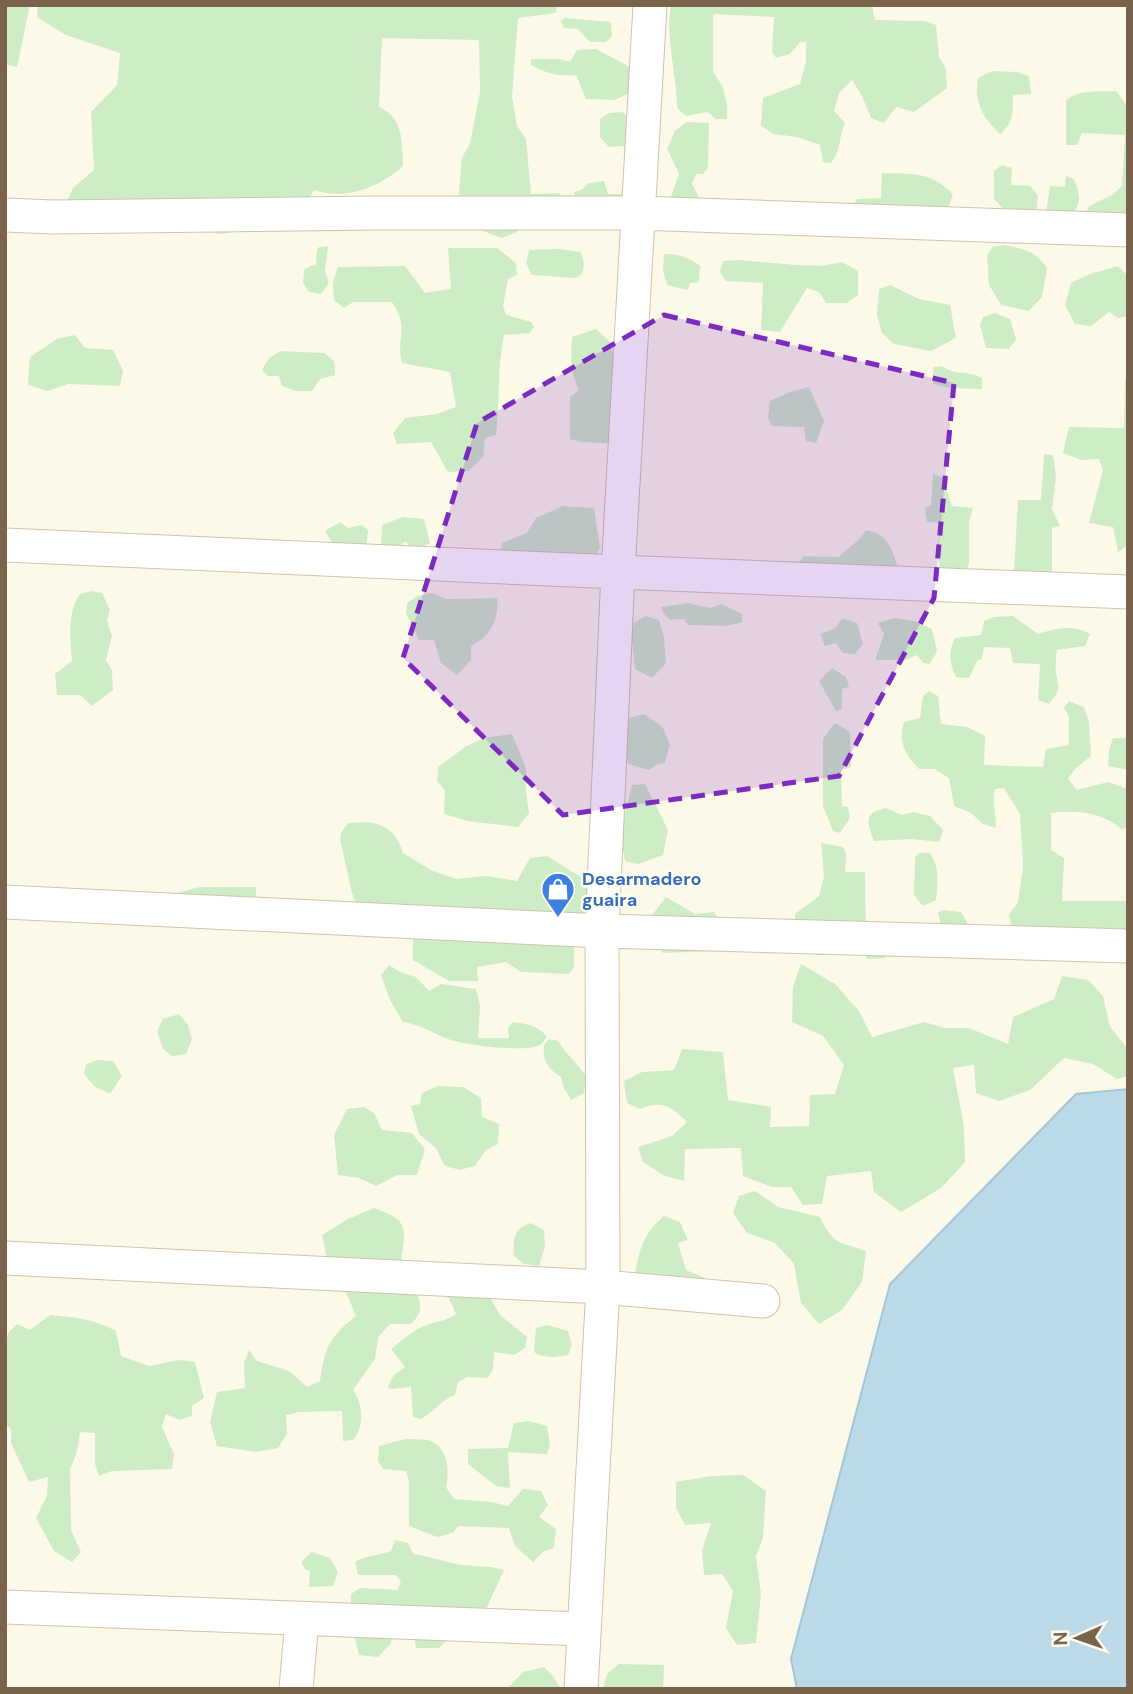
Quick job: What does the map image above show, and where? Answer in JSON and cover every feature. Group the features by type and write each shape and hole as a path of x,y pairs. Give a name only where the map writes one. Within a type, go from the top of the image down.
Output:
{"street":[{"path":"580,1689 603,1287 602,931 618,572 650,5"},
{"path":"5,215 66,217 638,213 1128,230"},
{"path":"5,545 1128,592"},
{"path":"5,902 602,931 1128,946"},
{"path":"5,1258 603,1287 763,1301"},
{"path":"5,1607 583,1629"},
{"path":"296,1689 302,1619"}],"highlighted area":[{"path":"664,315 954,383 934,598 839,776 563,815 403,658 477,423"}],"green space":[{"path":"5,5 30,5 17,67 5,64"},
{"path":"38,5 557,5 556,13 518,18 512,97 517,126 526,139 531,194 561,193 554,210 519,213 517,232 502,238 483,231 483,217 461,221 459,191 462,158 470,143 480,92 479,40 382,38 379,107 393,117 397,124 402,140 403,166 373,186 338,194 314,190 304,207 226,233 62,212 73,188 94,170 91,112 117,85 120,53 66,35 37,17"},
{"path":"671,5 872,5 875,20 925,21 936,25 939,57 946,69 947,88 914,112 896,107 884,123 871,118 852,80 839,93 834,111 845,123 837,153 831,163 823,162 820,145 797,137 774,134 761,126 763,98 800,84 806,62 806,42 800,42 790,54 776,58 772,52 774,17 713,14 713,72 723,87 727,119 716,119 707,112 686,116 677,108 669,31"},
{"path":"565,18 611,22 612,36 606,42 590,42 578,29 564,28 561,21"},
{"path":"596,49 632,68 632,92 615,100 586,99 576,75 552,74 531,65 531,59 559,59 570,62 577,50"},
{"path":"992,71 1017,72 1029,76 1031,94 1013,95 1010,121 1000,134 988,122 977,95 978,78"},
{"path":"1116,91 1128,107 1128,224 1084,218 1089,206 1112,195 1122,186 1125,135 1082,133 1077,145 1066,145 1066,101 1082,93"},
{"path":"623,112 632,123 633,141 625,146 609,147 600,137 600,119 609,113"},
{"path":"686,122 709,123 708,168 703,174 696,174 692,184 704,207 666,211 679,174 667,149 675,131"},
{"path":"1002,165 1012,168 1011,185 1030,186 1038,195 1036,216 1004,210 994,199 994,171"},
{"path":"882,173 920,175 936,181 953,194 946,214 854,204 857,199 881,198"},
{"path":"1066,176 1074,179 1079,202 1066,221 1046,213 1050,186 1065,187"},
{"path":"604,181 608,194 629,194 579,215 574,192 589,183"},
{"path":"1004,245 1029,252 1047,268 1042,297 1029,311 1001,305 989,285 987,255 993,247"},
{"path":"328,246 325,271 329,283 321,294 309,292 303,283 304,270 316,265 319,247"},
{"path":"448,248 497,248 516,263 517,275 508,279 503,306 506,315 531,322 534,327 530,333 504,335 496,435 485,438 483,457 468,471 448,472 431,442 397,444 393,433 405,418 437,414 456,407 450,372 402,363 401,320 392,302 353,302 344,308 334,300 333,282 338,267 405,266 425,293 451,289"},
{"path":"559,249 581,252 584,264 582,274 576,278 532,275 526,263 529,250"},
{"path":"664,254 692,260 700,266 699,282 690,283 688,290 667,285 663,271"},
{"path":"723,261 822,266 842,262 858,271 858,295 847,303 826,303 819,292 807,288 780,332 761,330 763,283 726,281 720,272"},
{"path":"1118,266 1128,276 1128,316 1118,318 1109,312 1091,326 1075,324 1065,305 1071,283"},
{"path":"890,285 919,299 950,305 956,338 931,351 894,344 882,333 877,315 879,289"},
{"path":"995,313 1010,319 1016,339 1009,349 986,348 980,325 983,317"},
{"path":"596,329 610,342 626,405 644,424 637,445 570,439 570,397 579,390 571,357 572,337"},
{"path":"75,335 85,348 113,350 123,371 120,386 68,384 48,391 28,385 30,357 57,339"},
{"path":"281,351 324,353 334,361 335,375 320,379 312,391 296,391 282,386 279,376 268,376 262,370 269,358"},
{"path":"942,366 982,378 982,389 950,388 933,384 933,367"},
{"path":"1128,376 1128,545 1118,552 1113,527 1089,523 1103,470 1099,459 1081,460 1063,453 1069,427 1124,428 1125,379"},
{"path":"809,387 824,421 816,443 806,441 804,427 772,426 768,418 770,401"},
{"path":"1044,454 1053,455 1056,477 1052,509 1060,526 1052,528 1052,574 1014,572 1018,500 1041,500"},
{"path":"933,474 942,477 952,506 973,508 969,522 969,564 960,585 944,580 939,565 937,546 944,523 927,522 925,508 931,505"},
{"path":"563,506 594,508 600,548 594,558 500,553 502,543 527,533 536,518"},
{"path":"403,517 424,519 430,543 412,551 406,541 401,544 408,563 380,563 382,525"},
{"path":"340,522 348,528 362,525 368,530 366,550 333,544 325,531"},
{"path":"866,530 884,539 898,568 795,570 803,556 839,557"},
{"path":"91,591 102,593 110,610 107,621 112,636 106,660 112,671 113,690 92,706 80,695 57,695 55,674 72,661 70,626 73,609 80,594"},
{"path":"432,593 446,599 497,598 497,613 492,627 483,638 471,646 471,660 457,675 441,663 434,640 419,640 406,613 407,603 417,596"},
{"path":"688,603 710,608 722,604 742,614 742,622 726,626 688,625 684,619 670,620 661,607"},
{"path":"646,616 659,620 664,637 666,663 652,678 635,669 631,631 635,622"},
{"path":"1013,616 1038,634 1064,628 1078,629 1090,634 1085,646 1057,650 1058,690 1049,704 1038,700 1040,664 1013,663 1010,648 984,647 982,659 977,661 969,678 956,677 950,653 955,638 981,635 984,621 994,617"},
{"path":"842,618 857,623 863,644 855,654 843,653 836,643 825,646 820,634 836,628"},
{"path":"894,618 914,621 932,629 937,651 930,664 923,663 917,655 906,660 875,660 884,634 878,623"},
{"path":"832,668 846,677 849,687 842,689 842,709 836,711 819,681"},
{"path":"929,691 938,696 941,724 967,727 985,736 984,765 1043,767 1046,749 1069,745 1069,717 1064,708 1069,701 1084,707 1089,722 1091,756 1075,769 1068,779 1077,790 1108,782 1128,789 1128,827 1122,829 1105,819 1088,814 1051,813 1051,850 1064,858 1062,901 1128,901 1128,947 1013,933 1009,914 1018,903 1023,867 1020,814 1004,788 995,789 996,828 983,824 971,813 954,806 949,778 934,769 919,769 910,758 902,742 902,729 904,722 920,718 923,696"},
{"path":"644,714 662,726 670,744 665,763 649,770 628,764 624,744 626,719"},
{"path":"835,723 850,732 851,767 841,770 842,806 848,807 850,818 840,833 833,831 823,806 823,739"},
{"path":"512,734 526,768 529,813 518,827 468,821 444,814 445,790 437,781 438,767 465,747 484,738"},
{"path":"1113,738 1128,738 1128,770 1108,766"},
{"path":"645,784 668,830 663,855 638,864 625,861 620,832 632,785"},
{"path":"886,808 902,815 914,812 930,816 943,830 939,842 912,839 874,841 870,816"},
{"path":"367,822 390,831 398,840 403,853 431,870 456,879 486,876 517,881 530,858 547,856 584,879 593,909 574,938 574,967 569,974 521,972 506,962 477,967 478,981 449,981 413,960 413,939 366,928 352,893 340,839 348,823"},
{"path":"821,843 843,847 846,854 845,872 865,872 866,933 895,939 885,958 867,959 861,941 842,932 829,955 815,955 796,933 795,914 819,896 824,877"},
{"path":"919,853 930,853 937,876 936,900 923,906 914,895 915,857"},
{"path":"200,887 256,887 256,898 172,910 177,893"},
{"path":"666,897 695,914 714,912 730,939 715,951 663,953 652,938 650,918"},
{"path":"942,910 961,912 967,922 970,942 943,935 938,913"},
{"path":"801,964 835,984 859,1011 872,1037 924,1022 945,1028 969,1028 1008,1044 1013,1017 1054,999 1062,976 1088,980 1103,996 1110,1027 1128,1049 1128,1076 1117,1079 1093,1064 1064,1058 1030,1090 999,1101 976,1093 974,1065 953,1068 964,1127 965,1162 941,1188 901,1212 874,1192 871,1171 827,1176 822,1204 803,1205 791,1187 772,1187 743,1176 741,1148 685,1149 684,1181 665,1176 643,1162 638,1147 672,1136 687,1122 666,1106 655,1105 640,1109 627,1103 624,1081 642,1072 674,1070 682,1049 723,1052 728,1100 771,1107 770,1127 809,1126 810,1095 835,1094 844,1065 823,1036 792,1022 793,987"},
{"path":"389,965 416,977 429,991 441,984 476,989 480,1006 478,1038 509,1038 508,1028 513,1022 537,1028 547,1037 540,1045 533,1047 480,1046 448,1039 403,1022 390,1000 381,975"},
{"path":"179,1014 188,1025 192,1039 186,1054 172,1056 163,1049 157,1031 163,1019"},
{"path":"549,1039 558,1041 586,1076 584,1093 571,1100 561,1077 545,1060 544,1045"},
{"path":"97,1060 113,1061 122,1076 110,1094 94,1086 84,1074 86,1064"},
{"path":"438,1086 463,1087 481,1098 482,1117 499,1124 498,1144 486,1150 475,1166 459,1170 444,1165 436,1148 419,1134 411,1106 420,1104 422,1093"},
{"path":"364,1107 374,1113 382,1130 412,1133 425,1149 417,1175 397,1175 376,1186 359,1178 338,1175 334,1135 347,1109"},
{"path":"755,1191 778,1207 820,1217 829,1233 838,1241 866,1251 862,1282 842,1310 819,1324 801,1303 794,1264 775,1243 747,1233 733,1213 739,1196"},
{"path":"374,1208 393,1216 402,1225 403,1270 418,1297 420,1310 411,1324 390,1324 378,1337 375,1359 353,1390 361,1415 357,1434 353,1440 343,1441 342,1411 299,1412 286,1415 287,1434 278,1448 256,1452 217,1446 210,1422 217,1392 245,1388 244,1363 249,1350 257,1361 289,1371 307,1387 320,1381 329,1344 356,1316 343,1285 329,1268 322,1235 348,1219"},
{"path":"664,1216 680,1222 688,1240 678,1243 686,1270 712,1281 634,1276 646,1236"},
{"path":"531,1223 544,1230 545,1246 539,1266 524,1264 514,1256 515,1235"},
{"path":"443,1285 488,1294 500,1315 527,1337 525,1348 514,1355 494,1352 493,1369 488,1378 467,1377 458,1382 455,1395 421,1419 413,1417 411,1387 390,1389 388,1386 394,1375 405,1367 391,1349 420,1328 456,1314"},
{"path":"50,1315 84,1319 116,1331 121,1356 149,1366 179,1360 195,1362 204,1398 192,1406 192,1416 179,1420 166,1414 162,1427 174,1454 172,1469 112,1471 99,1476 95,1464 95,1433 80,1432 77,1452 70,1469 71,1530 81,1552 72,1562 54,1551 36,1518 47,1496 48,1477 29,1482 11,1443 11,1429 5,1423 5,1353 8,1333 17,1324 30,1330"},
{"path":"547,1325 568,1331 572,1345 568,1355 546,1357 534,1352 536,1328"},
{"path":"529,1421 547,1426 550,1445 547,1454 508,1452 510,1488 496,1486 468,1464 468,1449 508,1448 514,1423"},
{"path":"405,1439 427,1440 439,1447 446,1459 446,1487 454,1499 508,1506 523,1489 541,1491 548,1505 539,1517 556,1529 554,1548 544,1551 533,1562 515,1546 509,1528 458,1526 453,1533 437,1537 409,1526 409,1481 406,1471 383,1469 378,1461 379,1446"},
{"path":"743,1475 766,1491 763,1538 756,1556 761,1594 756,1643 737,1645 726,1628 733,1591 722,1574 704,1575 702,1551 711,1523 685,1525 676,1508 676,1482 711,1476"},
{"path":"395,1540 408,1543 413,1554 504,1570 484,1614 457,1630 439,1648 416,1648 413,1632 393,1617 391,1643 378,1657 359,1655 351,1622 351,1594 360,1588 397,1590 401,1582 396,1575 358,1575 355,1562 391,1551"},
{"path":"312,1552 330,1558 338,1572 333,1586 309,1587 310,1571 305,1569 301,1562"},
{"path":"619,1664 664,1665 663,1689 603,1689 607,1674"},
{"path":"544,1667 561,1689 507,1689 523,1672"}],"water":[{"path":"1128,1089 1128,1689 797,1689 791,1659 890,1284 1076,1094"}],"place":[{"name":"Desarmadero guaira","path":"558,919"}]}
